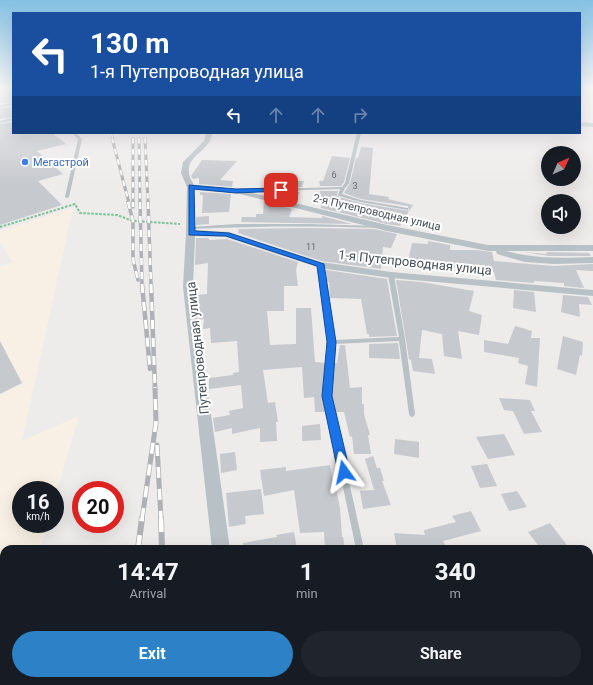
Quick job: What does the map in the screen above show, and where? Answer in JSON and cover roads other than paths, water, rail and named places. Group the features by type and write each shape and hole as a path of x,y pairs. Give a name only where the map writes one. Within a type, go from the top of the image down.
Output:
{"street":[{"path":"581,124 593,125"},
{"name":"Путепроводная улица","path":"209,134 207,142 187,162 185,173 191,187 191,229 188,287 220,545"},
{"name":"2-я Путепроводная улица","path":"191,187 236,191 387,228 488,248 525,259 554,261 593,260"},
{"name":"1-я Путепроводная улица","path":"191,229 226,234 320,264 390,275 593,293"},
{"name":"2-я Путепроводная улица","path":"488,248 593,248"}],"lane":[{"path":"67,197 80,140 75,134"},
{"path":"359,134 347,183 340,195 361,201 407,209"},
{"path":"236,191 343,188"},
{"path":"191,229 238,225 306,225 387,228"},
{"path":"320,264 331,342 327,396 359,545"},
{"path":"390,275 402,339 412,414"},
{"path":"331,342 402,339"}],"railway":[{"path":"111,134 113,139"},
{"path":"133,134 133,207"},
{"path":"112,138 129,203"},
{"path":"139,138 140,203"},
{"path":"145,138 148,203"},
{"path":"128,202 133,221 133,259 138,280"},
{"path":"140,202 142,285"},
{"path":"148,202 151,285"},
{"path":"142,284 150,369"},
{"path":"151,284 155,388"},
{"path":"142,519 156,423 155,387"},
{"path":"157,445 161,519"},
{"path":"139,545 142,518"},
{"path":"161,518 162,545"}],"place":[{"name":"Мегастрой","path":"25,162"}]}
